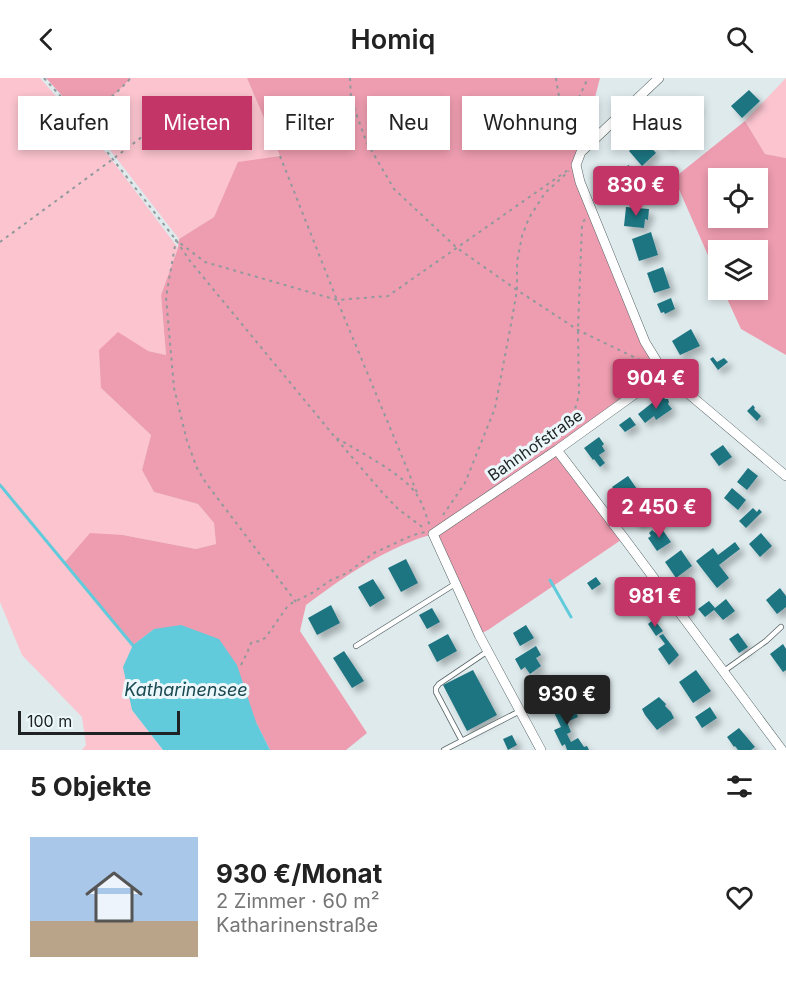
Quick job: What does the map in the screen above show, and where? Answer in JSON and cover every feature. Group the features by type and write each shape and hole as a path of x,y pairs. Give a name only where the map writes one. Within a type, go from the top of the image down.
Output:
{"street":[{"path":"659,78 581,152 576,165 580,183 645,342 664,373 786,476"},
{"name":"Bahnhofstraße","path":"432,532 557,450 664,373"},
{"path":"557,450 782,750"},
{"path":"432,532 488,651 541,750"}],"lane":[{"path":"356,646 455,584"},
{"path":"724,671 766,641 781,627"},
{"path":"462,741 436,688 488,651"},
{"path":"444,750 520,711"}],"path":[{"path":"44,78 60,96"},
{"path":"112,96 131,78"},
{"path":"350,78 351,99 366,141 394,189 457,248 517,290 578,330 645,363"},
{"path":"556,78 558,96"},
{"path":"580,96 588,78"},
{"path":"0,242 142,137"},
{"path":"106,150 190,261 334,436 398,509 429,531 413,534 379,550 347,573 287,607 266,638 252,642 241,665"},
{"path":"280,156 432,532"},
{"path":"176,240 205,262 337,300 388,296 576,165"},
{"path":"432,532 465,483 495,408 517,290 517,262 522,236 529,218 545,193 576,165"},
{"path":"565,443 579,395 578,330 582,224 590,208"},
{"path":"176,240 166,297 174,388 187,441 197,468 206,483 296,602"},
{"path":"334,436 401,477 418,495"}],"shaded area":[{"path":"0,78 40,78 56,96 18,96 18,150 104,150 178,248 161,295 166,355 148,351 101,388 151,435 142,470 154,492 198,504 214,523 216,544 196,549 123,535 200,590 270,750 256,722 132,710 163,750 82,750 86,745 82,717 22,655 0,602"},
{"path":"46,78 131,78 112,96 62,96"},
{"path":"131,78 247,78 264,118 264,150 277,150 280,156 235,171 214,217 179,239 110,150 130,150 130,96 112,96"},
{"path":"247,78 600,78 595,96 462,96 462,150 582,150 576,165 645,342 664,373 557,450 624,538 488,630 480,634 431,535 406,543 369,562 306,605 300,631 367,733 346,750 270,750 256,722 154,629 133,645 65,562 90,533 123,535 196,549 216,544 214,523 198,504 154,492 142,470 151,435 101,388 99,350 118,332 148,351 166,355 161,295 178,248 179,239 214,217 238,162 280,156 277,150 355,150 355,96 264,96 264,118"},
{"path":"786,78 786,158 765,154 745,121"},
{"path":"745,121 765,154 786,158 786,355 741,329 728,300 768,300 768,240 708,240 708,255 674,178"}],"water":[{"name":"Katharinensee","path":"181,625 219,639 237,665 256,722 270,750 163,750 132,710 123,667 133,645 154,629"}],"building":[{"path":"749,90 760,101 742,118 731,106"},
{"path":"653,150 656,153 642,166 629,151"},
{"path":"628,165 645,175 640,184 644,186 638,197 616,188"},
{"path":"626,207 649,209 648,220 645,219 644,228 624,226"},
{"path":"651,232 658,255 639,261 632,239"},
{"path":"663,267 670,288 654,293 647,273"},
{"path":"671,298 675,309 665,314 661,313 657,304"},
{"path":"691,329 700,346 680,355 672,341"},
{"path":"713,357 717,362 724,358 728,362 718,370 710,359"},
{"path":"662,395 668,399 668,404 672,409 656,420 654,416 645,423 638,414"},
{"path":"753,405 761,416 757,421 747,411"},
{"path":"630,417 636,425 625,432 619,425"},
{"path":"599,437 604,444 602,446 605,451 599,455 605,463 600,467 584,448"},
{"path":"723,445 732,457 719,466 710,454"},
{"path":"748,468 758,476 747,490 737,482"},
{"path":"628,476 639,496 631,501 628,496 625,498 624,495 620,498 612,487"},
{"path":"732,488 746,500 738,510 724,498"},
{"path":"646,501 654,514 638,526 629,513"},
{"path":"753,508 757,512 759,509 762,512 746,528 739,521"},
{"path":"662,529 671,542 657,551 648,538 651,536 649,533 652,530 656,533"},
{"path":"761,533 772,546 760,557 749,544"},
{"path":"735,542 740,549 719,565 729,578 717,588 696,561 713,548 718,555"},
{"path":"681,550 692,566 676,578 665,562"},
{"path":"406,559 418,583 401,592 388,568"},
{"path":"596,577 601,584 592,590 587,583"},
{"path":"373,579 385,598 370,607 358,587"},
{"path":"635,584 643,596 630,606 622,594 626,591 624,589"},
{"path":"780,588 786,596 786,607 777,614 766,600"},
{"path":"726,599 735,611 723,620 714,610 705,617 698,609 709,601 715,608"},
{"path":"331,605 340,623 317,635 308,618"},
{"path":"432,608 440,622 427,629 419,615"},
{"path":"654,619 663,631 656,636 648,624"},
{"path":"526,625 534,638 520,646 513,633"},
{"path":"738,633 748,647 739,653 729,639"},
{"path":"448,634 457,651 437,662 428,645"},
{"path":"663,634 679,655 669,665 658,649 665,644 659,636"},
{"path":"783,644 786,649 786,670 783,672 770,654"},
{"path":"536,646 541,655 536,658 541,666 530,674 525,667 521,670 515,659"},
{"path":"344,651 364,681 352,688 333,658"},
{"path":"473,670 497,715 467,731 443,685"},
{"path":"696,670 711,691 693,703 679,682"},
{"path":"543,680 551,695 538,702 530,687"},
{"path":"659,697 674,718 657,730 642,709"},
{"path":"570,699 578,717 567,722 571,732 567,734 571,742 578,738 589,750 567,750 565,744 562,746 554,730 561,727 552,708"},
{"path":"710,707 717,718 702,728 695,717"},
{"path":"739,728 755,747 751,750 738,750 727,737"},
{"path":"512,735 517,745 508,750 503,739"}],"waterway":[{"path":"0,485 135,648"},
{"path":"550,580 571,617"}]}
